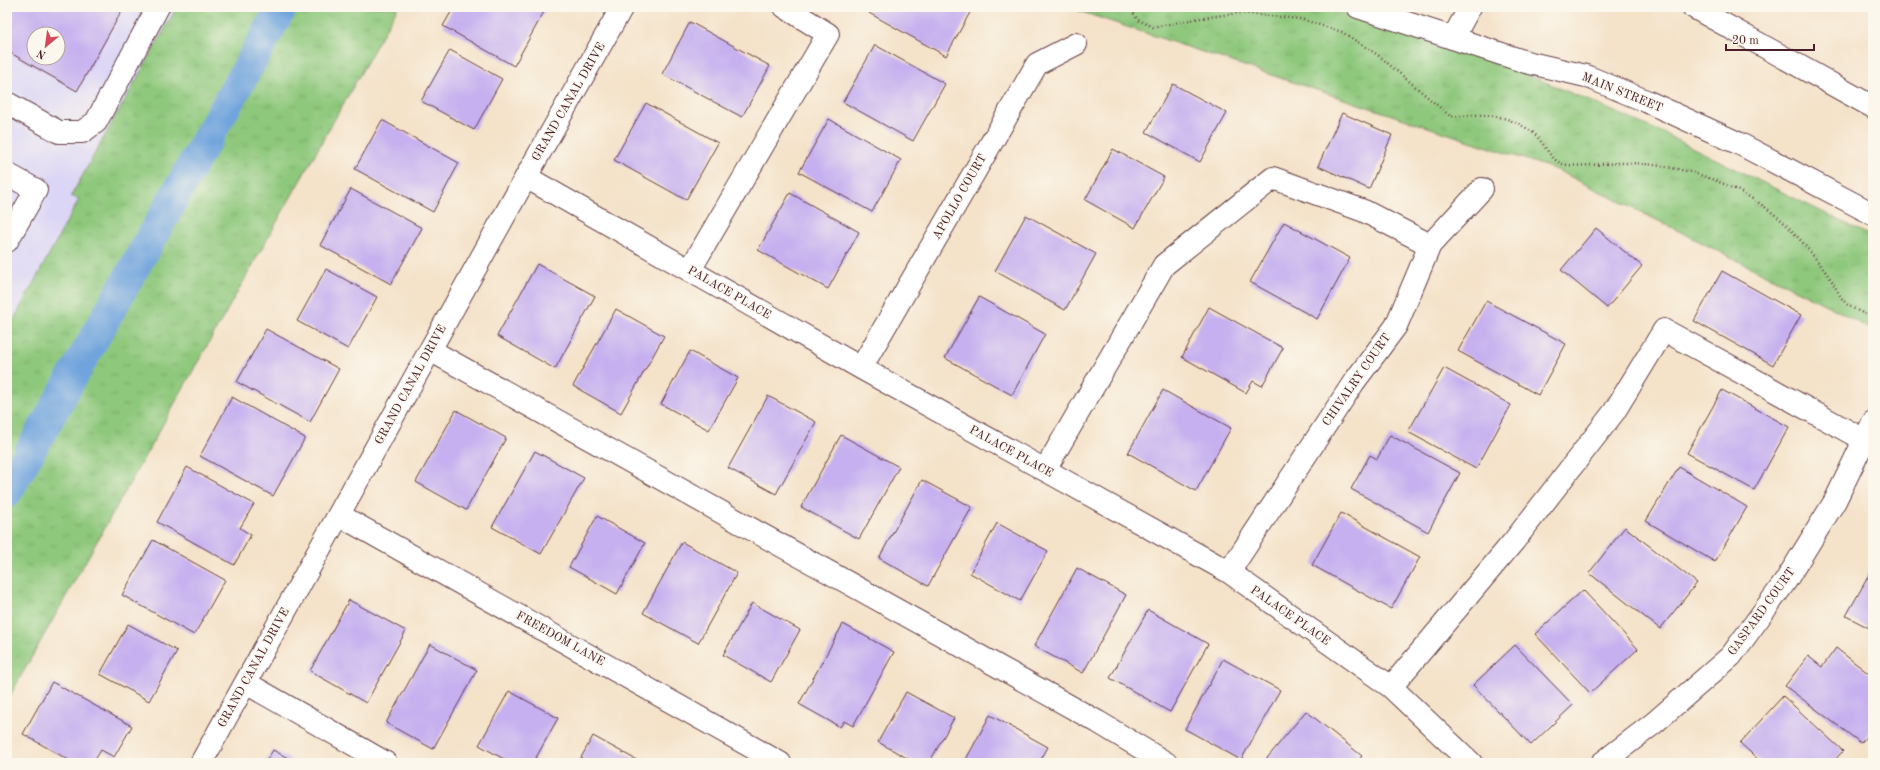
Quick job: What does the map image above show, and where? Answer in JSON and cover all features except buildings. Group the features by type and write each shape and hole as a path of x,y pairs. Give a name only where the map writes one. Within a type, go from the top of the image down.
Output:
{"street":[{"path":"7,103 59,132 82,132 96,122 158,7"},
{"name":"GRAND CANAL DRIVE","path":"201,763 622,7"},
{"path":"690,270 828,34 785,7"},
{"name":"MAIN STREET","path":"1358,7 1526,62 1586,76 1646,101 1740,144 1873,214"},
{"path":"1453,38 1470,7"},
{"path":"1693,7 1873,107"},
{"name":"APOLLO COURT","path":"861,368 1037,64 1076,44"},
{"path":"7,174 36,190 7,241"},
{"name":"PALACE PLACE","path":"526,177 861,368 1229,572 1391,688 1471,763"},
{"path":"1045,470 1164,265 1273,178 1364,211 1430,245"},
{"name":"CHIVALRY COURT","path":"1229,572 1337,409 1396,326 1430,245 1482,189"},
{"path":"1391,688 1514,541 1614,412 1664,330 1869,431"},
{"path":"430,350 1092,718 1166,763"},
{"name":"GASPARD COURT","path":"1602,763 1654,723 1731,656 1785,582 1834,501 1869,431"},
{"name":"FREEDOM LANE","path":"339,515 780,763"},
{"path":"246,682 386,763"}],"path":[{"path":"1129,7 1138,20 1153,27 1201,18 1240,13 1301,19 1342,32 1378,55 1450,116 1461,118 1475,115 1489,115 1503,117 1517,122 1532,132 1545,146 1554,161 1566,165 1623,163 1678,168 1730,186 1774,214 1779,219 1798,239 1829,277 1844,302 1864,314 1873,312"}],"shaded area":[{"path":"7,7 177,7 71,195 79,199 7,332"}],"green space":[{"path":"177,7 398,7 7,701 7,332 79,199 71,196"},
{"path":"1067,7 1323,7 1515,69 1659,131 1873,237 1873,331 1840,312 1557,170"}],"waterway":[{"path":"7,492 282,7"}]}
